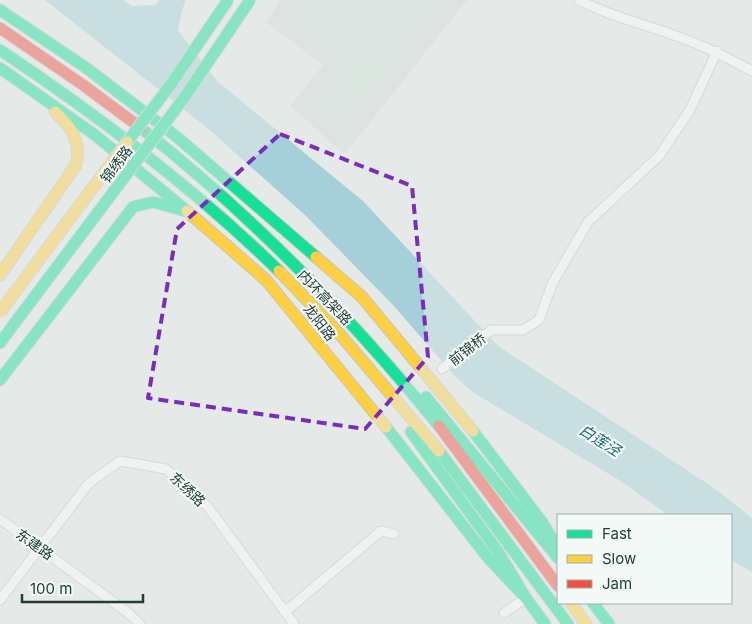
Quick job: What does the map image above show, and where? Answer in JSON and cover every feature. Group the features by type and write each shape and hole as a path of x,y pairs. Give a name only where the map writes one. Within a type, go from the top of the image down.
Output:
{"main road":[{"name":"锦绣路","path":"0,312 169,87 228,0"},
{"name":"锦绣路","path":"0,343 184,98 250,0"},
{"path":"0,10 85,67 177,137 354,290 448,399 542,522 557,546"},
{"name":"内环高架路","path":"0,28 76,79 174,155 254,224 341,311 446,438 557,584"},
{"name":"内环高架路","path":"0,50 104,122 204,204 272,265 330,322 423,431 568,624"},
{"path":"0,68 70,126 80,153 72,174 0,275"},
{"name":"龙阳路","path":"0,68 95,135 195,215 276,290 489,559 526,598 545,624"},
{"path":"0,380 133,207 148,201 158,201 195,215"},
{"path":"341,311 431,402 557,557"},
{"path":"330,322 499,553 526,598"},
{"path":"571,604 586,624"},
{"path":"594,604 609,624"}],"street":[{"path":"579,0 604,13 717,52 752,71"},
{"name":"前锦桥","path":"442,369 491,330 523,330 539,320 552,284 588,222 659,156 690,110 717,52"},
{"name":"东绣路","path":"0,600 39,546 89,483 120,461 166,469 208,507 294,624"},
{"name":"东建路","path":"0,519 39,546 127,612 140,624"},
{"path":"285,612 381,531 394,534"},
{"path":"504,613 526,598"}],"highlighted area":[{"path":"280,134 412,186 428,357 365,429 148,398 177,229"}],"shaded area":[{"path":"280,0 467,0 345,154 290,106 323,65 266,22"}],"green space":[{"path":"362,41 394,66 358,111 326,85"}],"water":[{"name":"白莲泾","path":"45,0 123,0 132,6 156,5 159,0 186,0 178,31 218,82 363,201 498,346 714,488 752,518 752,572 732,561 732,514 667,514 619,480 471,391 453,374 393,305 305,215 205,126"}],"traffic: fast":[{"path":"127,142 169,87 228,0"},
{"path":"14,324 184,98 250,0"},
{"path":"0,10 85,67 177,137 316,257"},
{"path":"0,50 145,154 247,240 279,271"},
{"path":"0,68 95,135 187,211"},
{"path":"141,128 222,196 299,269 371,345 439,426"},
{"path":"0,380 133,207 153,202 185,211"},
{"path":"0,343 14,324"},
{"path":"426,397 557,557"},
{"path":"386,427 489,559 526,598 545,624"},
{"path":"473,431 542,522 557,546"},
{"path":"411,432 499,553 526,598"},
{"path":"439,451 568,624"},
{"path":"594,604 609,624"}],"traffic: slow":[{"path":"0,275 76,165 77,149 74,136 66,123 55,112"},
{"path":"0,312 127,142"},
{"path":"187,211 266,280 386,427"},
{"path":"316,257 362,297 473,431"},
{"path":"279,271 338,332 439,451"},
{"path":"572,604 586,624"}],"traffic: jam":[{"path":"0,28 83,85 141,128"},
{"path":"439,426 557,585"}]}
